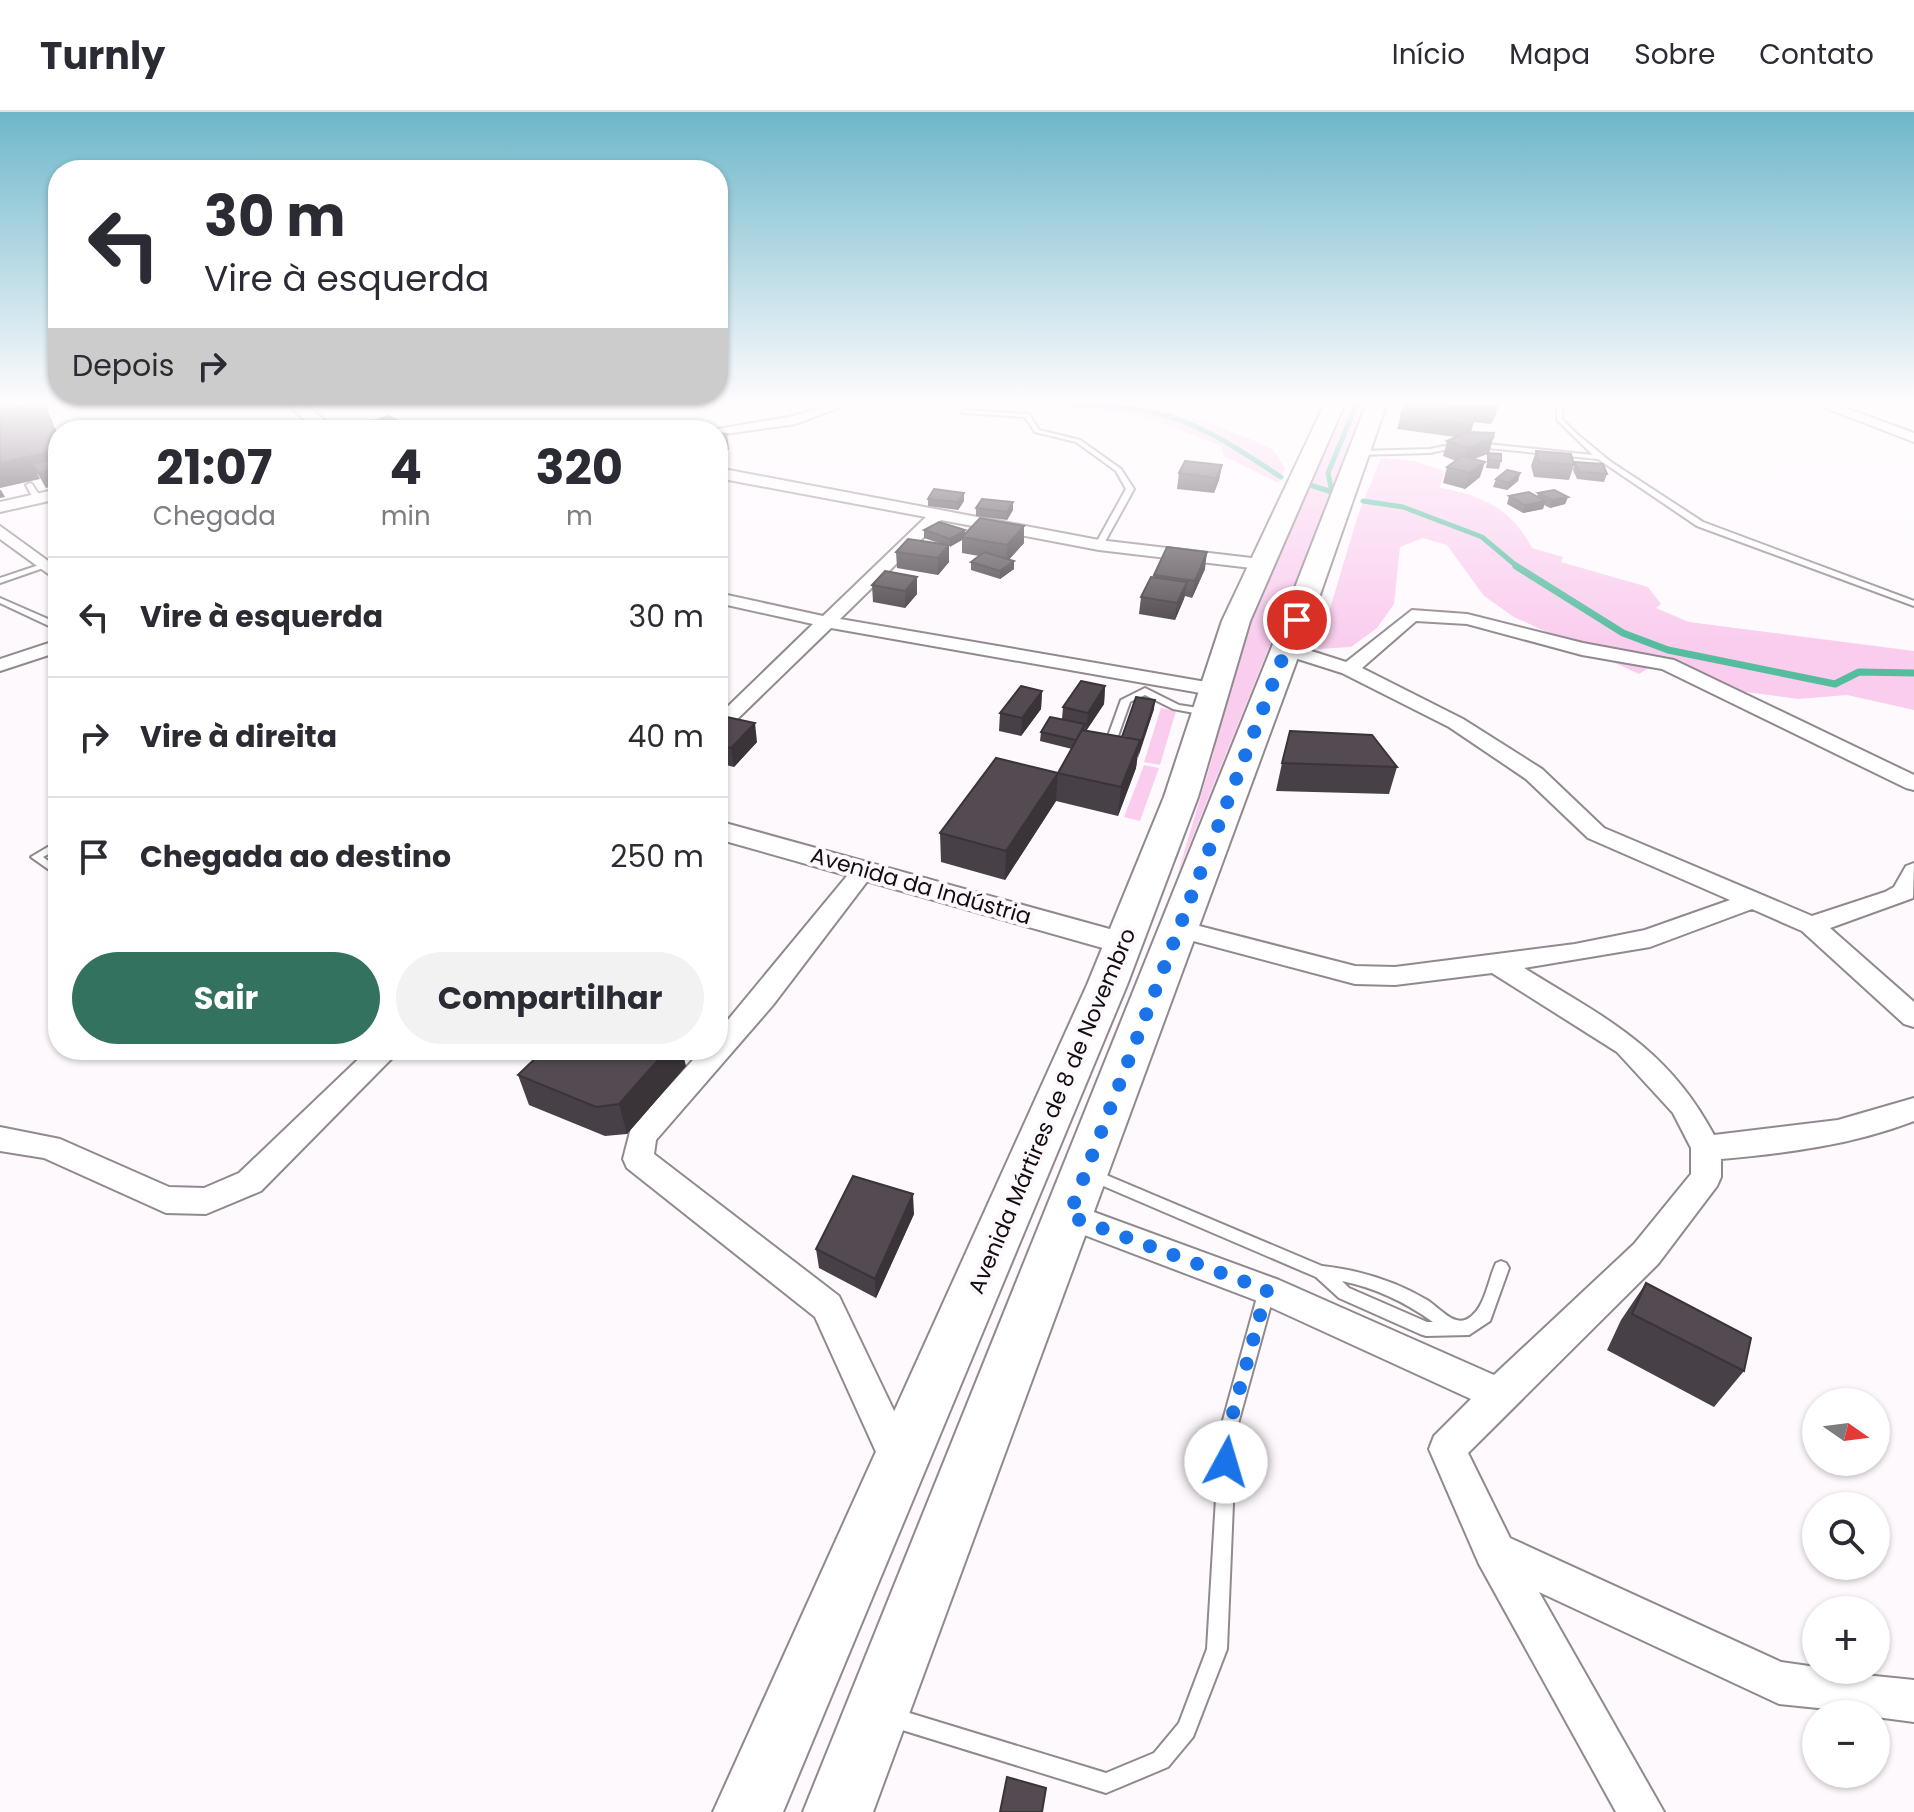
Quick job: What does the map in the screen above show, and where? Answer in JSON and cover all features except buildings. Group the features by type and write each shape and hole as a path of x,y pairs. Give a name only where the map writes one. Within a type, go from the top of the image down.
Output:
{"main road":[{"name":"Avenida Mártires de 8 de Novembro","path":"748,1812 1124,943 1181,797 1208,700 1260,564 1298,482"},
{"name":"Avenida Mártires de 8 de Novembro","path":"838,1812 1348,482"}],"street":[{"path":"765,482 1099,545 1260,564"},
{"path":"0,507 34,492 48,493"},
{"path":"728,717 936,516"},
{"path":"0,531 48,568"},
{"path":"728,600 1208,700"},
{"path":"1349,669 1412,615 1433,613 1467,619 1582,649 1678,668 1914,783"},
{"path":"0,665 48,649"},
{"path":"1286,649 1349,669 1456,723 1534,774 1596,833 1811,925 1914,1017"},
{"name":"Avenida da Indústria","path":"728,833 1124,943"},
{"path":"728,1039 764,998 864,870"},
{"path":"1811,925 1894,898 1904,892 1914,871"},
{"path":"1176,928 1355,975 1395,976 1499,965 1650,938 1751,901"},
{"path":"1499,965 1627,1045 1684,1106 1706,1148 1706,1177 1668,1228 1447,1449 1493,1550 1599,1743 1641,1812"},
{"path":"0,1139 49,1147 166,1200 206,1201 250,1182 376,1060"},
{"path":"709,1060 642,1136 638,1159 827,1307 900,1464"},
{"path":"1706,1148 1804,1139 1895,1117 1914,1109"},
{"path":"1069,1216 1267,1290 1499,1394"},
{"path":"1493,1550 1779,1683 1914,1701"}],"lane":[{"path":"1099,545 1130,489 1126,482"},
{"path":"1639,482 1689,512 1700,524 1914,604"},
{"path":"0,581 48,572"},
{"path":"0,600 48,622"},
{"path":"1107,753 1126,700 1147,685"},
{"path":"48,850 36,857 48,866"},
{"path":"1085,1172 1321,1272 1344,1293 1426,1329 1469,1328 1484,1316 1501,1268"},
{"path":"875,1712 1106,1783 1161,1760 1186,1730 1217,1649 1228,1431 1267,1290"}],"shaded area":[{"path":"1310,482 1336,482 1178,873 1213,755 1227,688 1262,582"},
{"path":"1371,482 1441,482 1440,488 1469,495 1494,506 1515,523 1532,548 1563,557 1561,562 1648,587 1661,604 1656,608 1689,622 1914,651 1914,710 1847,695 1798,699 1746,692 1667,656 1639,674 1514,617 1484,596 1447,545 1423,538 1400,547 1394,604 1377,628 1351,647 1318,649 1358,515"},
{"path":"1161,708 1176,711 1160,765 1144,762"},
{"path":"1144,765 1159,768 1140,821 1124,817"}],"waterway":[{"path":"1310,485 1332,492 1330,482"},
{"path":"1363,501 1403,507 1482,537 1518,568"},
{"path":"1518,568 1623,633 1668,650 1835,684 1859,672 1914,673"}],"route":[{"path":"1226,1462 1228,1431 1267,1290 1069,1216 1176,928 1297,620"}]}
